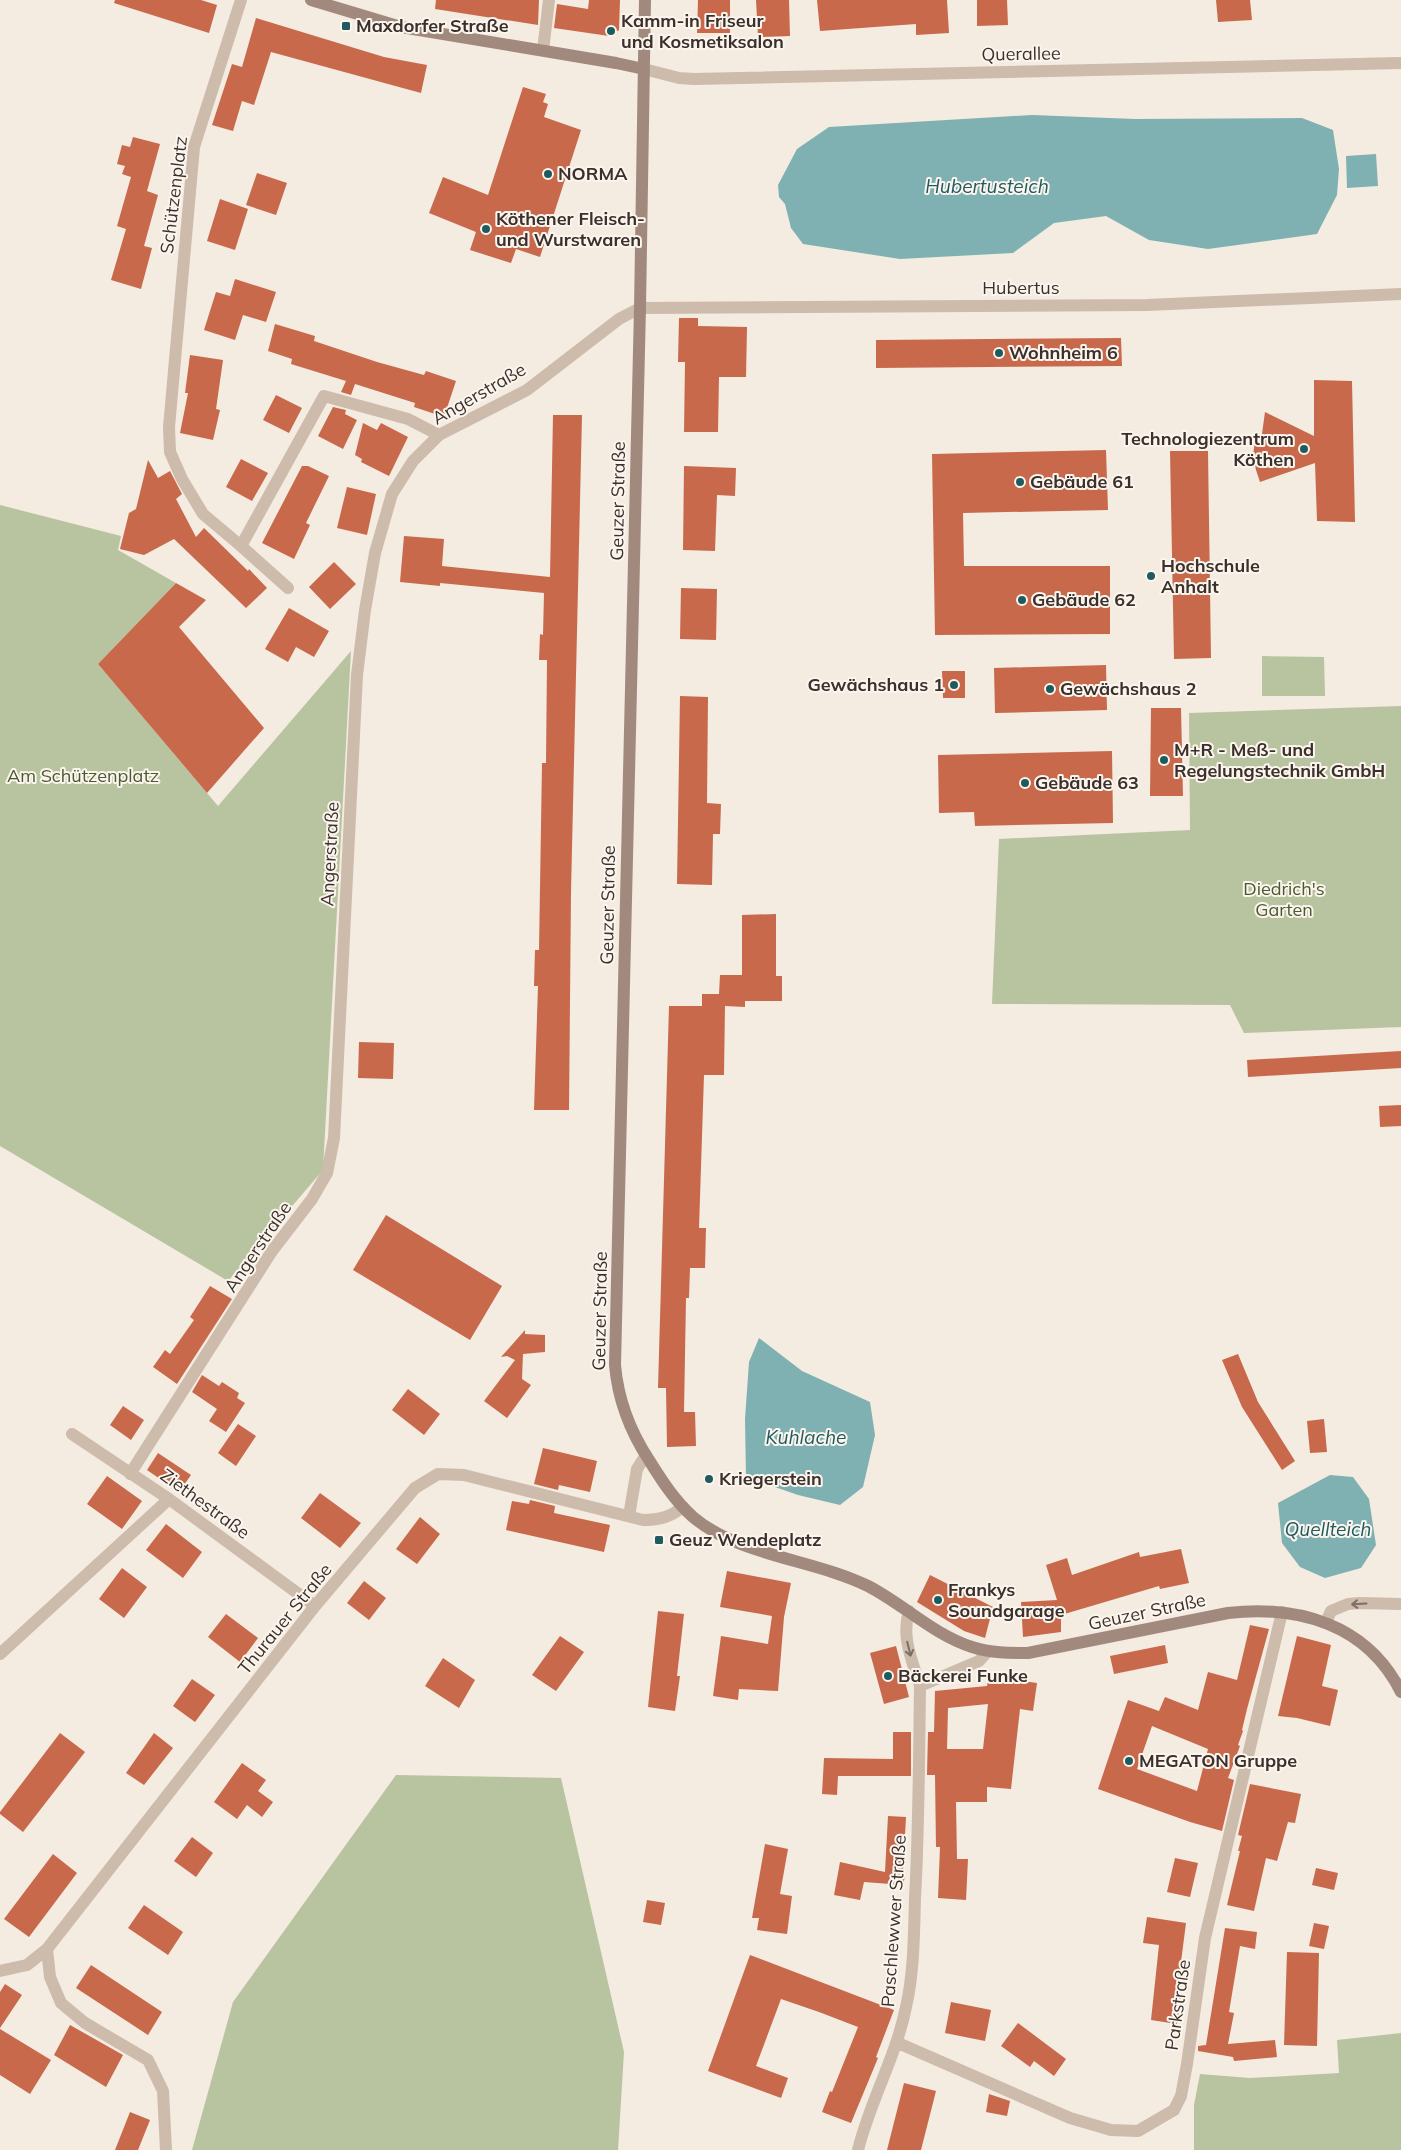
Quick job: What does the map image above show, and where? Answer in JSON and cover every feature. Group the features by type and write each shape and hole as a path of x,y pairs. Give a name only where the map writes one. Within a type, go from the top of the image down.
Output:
{"main road":[{"path":"311,0 401,27 543,50 644,69"},
{"name":"Geuzer Straße","path":"645,0 640,308 615,1365 618,1389 624,1411 646,1455 660,1477 683,1507 714,1532 759,1549 846,1576 870,1587 957,1640 988,1651 1009,1654 1046,1650 1228,1614 1254,1610 1282,1612 1298,1614 1326,1622 1349,1634 1376,1656 1401,1692"}],"street":[{"name":"Schützenplatz","path":"241,0 194,146 169,427 170,452 182,479 203,514 288,588"},
{"path":"543,50 549,0"},
{"name":"Querallee","path":"644,69 678,78 694,79 1401,62"},
{"name":"Hubertus","path":"640,308 1147,305 1401,294"},
{"name":"Angerstraße","path":"130,1474 272,1251 312,1199 327,1172 334,1138 357,676 364,610 375,554 392,494 413,461 439,436 527,390 618,319 640,308"},
{"path":"241,546 324,396 408,419 439,436"},
{"name":"Ziethestraße","path":"72,1434 169,1499 315,1606"},
{"path":"629,1516 637,1469 646,1455"},
{"name":"Thurauer Straße","path":"0,1971 27,1965 47,1949 315,1606 415,1488 438,1474 464,1475 643,1520 657,1520 670,1517 683,1507"},
{"path":"0,1654 169,1499"},
{"path":"1326,1622 1331,1611 1348,1604 1401,1604"},
{"name":"Paschlewwer Straße","path":"858,2150 865,2122 898,2043 907,2005 914,1937 919,1823 920,1686 908,1645 905,1625 909,1611"},
{"name":"Parkstraße","path":"898,2043 1070,2118 1111,2130 1138,2131 1174,2110 1181,2096 1187,2064 1205,1938 1282,1612"},
{"path":"920,1686 979,1660 988,1651"},
{"path":"47,1949 50,1977 61,2003 85,2023 148,2060 163,2091 166,2150"}],"green space":[{"name":"Am Schützenplatz","path":"0,505 121,536 118,550 176,583 98,664 218,806 351,651 323,1170 228,1281 0,1146"},
{"path":"1262,656 1324,657 1325,696 1262,696"},
{"name":"Diedrich's Garten","path":"1401,706 1401,1027 1244,1033 1230,1005 992,1004 999,839 1190,830 1189,713"},
{"path":"396,1775 561,1778 624,2052 618,2150 192,2150 233,2002"},
{"path":"1401,2033 1401,2150 1194,2150 1194,2105 1200,2074 1250,2078 1339,2073 1337,2040"}],"water":[{"name":"Hubertusteich","path":"1032,115 1135,119 1302,118 1333,130 1339,169 1337,195 1317,234 1208,249 1149,240 1106,216 1054,223 1013,253 900,259 803,244 791,228 785,204 779,197 778,185 797,149 829,127"},
{"path":"1376,154 1378,186 1347,188 1346,156"},
{"name":"Kuhlache","path":"759,1338 802,1371 870,1402 875,1435 863,1487 840,1505 798,1495 746,1477 745,1419 749,1362"},
{"name":"Quellteich","path":"1330,1475 1353,1477 1369,1499 1376,1545 1361,1568 1325,1578 1300,1567 1282,1543 1278,1503"}],"building":[{"path":"115,0 201,0 217,5 209,33 114,3"},
{"path":"436,0 539,0 538,25 435,9"},
{"path":"589,0 620,0 619,30 609,36 554,28 557,4 588,9"},
{"path":"698,0 730,0 730,33 697,33"},
{"path":"756,0 789,0 790,36 758,37"},
{"path":"817,0 947,0 949,33 916,35 916,24 820,31"},
{"path":"977,0 1007,0 1008,25 977,26"},
{"path":"1216,0 1250,0 1252,20 1218,22"},
{"path":"256,18 384,57 427,65 421,93 271,52 254,105 242,101 233,131 212,125 232,64 242,67"},
{"path":"523,87 546,94 543,102 548,104 544,117 581,130 540,257 516,249 511,263 470,250 476,232 429,213 443,177 488,195"},
{"path":"133,137 160,144 147,191 158,195 144,246 152,248 141,289 111,280 126,229 117,226 131,177 122,174 125,166 117,164 122,145 130,147"},
{"path":"257,173 287,183 276,215 246,205"},
{"path":"220,199 248,209 235,250 207,241"},
{"path":"235,279 276,292 266,322 243,315 235,340 204,330 216,292 230,296"},
{"path":"679,318 698,318 698,326 747,327 746,377 719,377 718,432 684,432 685,362 678,362"},
{"path":"275,324 315,336 314,341 377,362 424,375 426,371 456,381 444,417 414,407 415,403 355,384 351,395 341,392 346,381 291,364 292,359 268,351"},
{"name":"Wohnheim 6","path":"1121,338 1122,366 876,368 876,340"},
{"path":"190,355 223,360 216,409 220,410 213,440 180,433 188,393 185,393"},
{"name":"Technologiezentrum Köthen","path":"1314,380 1352,381 1355,522 1317,521 1315,463 1260,482 1256,470 1253,456 1255,440 1261,441 1265,412 1314,436"},
{"path":"276,395 302,408 289,433 263,420"},
{"path":"333,407 346,410 345,414 357,420 343,449 318,436"},
{"path":"553,415 582,415 571,892 569,1110 534,1110 538,986 534,986 535,950 539,950 542,763 546,763 547,660 539,660 540,634 543,635 544,593 440,583 440,586 400,582 404,536 444,539 442,566 550,577"},
{"path":"363,423 377,430 381,423 408,437 389,476 361,462 362,459 355,455"},
{"path":"1106,450 1108,510 963,513 964,566 1110,566 1110,634 935,635 932,454"},
{"path":"1170,451 1208,451 1211,658 1174,659"},
{"path":"241,459 268,473 252,501 226,487"},
{"path":"148,460 158,478 170,471 182,494 176,499 196,537 204,528 267,588 246,608 174,539 144,555 120,549 129,513 136,509"},
{"path":"302,466 308,466 329,476 306,523 310,525 294,559 262,543"},
{"path":"684,466 736,468 735,496 717,495 715,551 683,550"},
{"path":"347,487 376,494 367,535 337,528"},
{"path":"334,562 356,584 330,609 309,587"},
{"path":"176,583 206,600 179,627 264,728 207,793 98,664"},
{"path":"681,588 717,589 716,640 680,639"},
{"path":"289,608 329,631 314,657 296,647 288,662 265,649"},
{"name":"Gewächshaus 2","path":"1106,665 1107,710 995,713 994,668"},
{"name":"Gewächshaus 1","path":"942,671 965,671 965,698 943,698"},
{"path":"680,696 708,697 707,803 721,804 720,834 713,834 712,885 677,884"},
{"path":"1151,708 1181,708 1183,796 1150,796"},
{"name":"Gebäude 63","path":"1112,751 1113,823 975,826 974,812 939,813 938,755"},
{"path":"776,914 776,976 782,976 782,1001 745,1001 745,1007 725,1006 724,1075 704,1075 699,1228 706,1228 705,1268 690,1268 689,1298 686,1298 684,1412 695,1412 696,1446 667,1447 666,1388 658,1388 669,1006 702,1006 702,994 719,994 720,975 742,975 742,915"},
{"path":"359,1042 394,1043 393,1079 358,1078"},
{"path":"1401,1051 1401,1068 1248,1077 1247,1060"},
{"path":"1401,1105 1401,1126 1380,1127 1379,1106"},
{"path":"386,1215 502,1286 470,1340 353,1270"},
{"path":"210,1286 232,1299 177,1384 153,1367 165,1350 170,1354 194,1320 190,1317"},
{"path":"525,1330 525,1334 545,1335 545,1352 523,1354 522,1379 531,1385 507,1418 484,1401 515,1360 507,1356 501,1357"},
{"path":"1238,1354 1258,1402 1295,1461 1282,1470 1242,1407 1222,1360"},
{"path":"202,1375 219,1386 222,1382 239,1393 237,1398 245,1403 226,1432 209,1421 217,1409 192,1392"},
{"path":"408,1389 440,1414 424,1435 392,1410"},
{"path":"123,1406 144,1420 131,1440 110,1425"},
{"path":"1324,1419 1327,1452 1310,1453 1307,1421"},
{"path":"238,1424 256,1436 236,1466 218,1453"},
{"path":"543,1448 597,1461 590,1492 559,1485 558,1490 534,1484"},
{"path":"158,1453 191,1475 179,1492 147,1470"},
{"path":"107,1476 142,1501 122,1529 87,1504"},
{"path":"320,1493 361,1523 340,1548 301,1518"},
{"path":"530,1500 555,1506 554,1513 610,1525 604,1552 506,1530 512,1501 529,1504"},
{"path":"420,1517 440,1534 417,1564 396,1549"},
{"path":"166,1524 202,1552 183,1578 146,1550"},
{"path":"1181,1549 1189,1583 1160,1589 1159,1586 1061,1615 1061,1632 1023,1637 1021,1602 1057,1600 1046,1565 1067,1558 1072,1575 1139,1552 1140,1557"},
{"path":"122,1568 147,1587 124,1618 99,1599"},
{"path":"727,1571 791,1583 784,1617 778,1691 739,1689 738,1700 713,1696 721,1636 768,1644 772,1616 720,1607"},
{"path":"930,1575 993,1607 985,1638 964,1631 917,1602"},
{"path":"364,1581 386,1598 369,1620 347,1603"},
{"path":"658,1611 684,1614 677,1676 680,1676 675,1711 648,1707"},
{"path":"226,1614 258,1638 240,1662 208,1637"},
{"path":"1250,1625 1269,1629 1238,1745 1240,1746 1228,1778 1234,1780 1222,1831 1190,1822 1098,1789 1128,1700 1159,1711 1165,1697 1198,1710 1208,1672 1237,1680","holes":["1152,1726 1208,1749 1197,1791 1137,1769"]},
{"path":"560,1636 584,1652 556,1691 532,1675"},
{"path":"1297,1636 1331,1645 1322,1686 1338,1690 1330,1726 1297,1718 1278,1716"},
{"path":"1165,1645 1168,1663 1114,1674 1110,1656"},
{"path":"896,1646 909,1697 884,1704 870,1653"},
{"path":"443,1658 475,1680 459,1708 425,1686"},
{"path":"989,1676 1037,1683 1033,1711 1020,1709 1011,1789 987,1787 987,1802 956,1802 957,1859 968,1859 966,1900 938,1898 940,1847 936,1847 935,1775 927,1775 928,1732 934,1732 935,1691 987,1686","holes":["988,1704 983,1749 947,1749 948,1708"]},
{"path":"192,1679 215,1695 195,1722 173,1706"},
{"path":"893,1732 911,1732 911,1776 838,1776 837,1795 822,1794 824,1758 893,1759"},
{"path":"60,1733 85,1752 23,1832 0,1814 0,1812"},
{"path":"154,1733 173,1748 144,1785 126,1773"},
{"path":"242,1763 266,1780 258,1791 273,1802 262,1817 247,1805 237,1819 214,1802"},
{"path":"1250,1784 1301,1794 1295,1823 1288,1822 1277,1861 1266,1858 1254,1911 1227,1905 1240,1851 1238,1851 1242,1836 1238,1835"},
{"path":"888,1816 906,1817 903,1871 901,1871 901,1875 905,1876 903,1885 864,1882 860,1900 834,1895 840,1862 885,1872"},
{"path":"192,1837 213,1853 196,1877 174,1861"},
{"path":"765,1844 788,1849 780,1894 792,1896 787,1934 757,1930 759,1918 752,1918"},
{"path":"53,1854 77,1873 29,1937 4,1919"},
{"path":"1175,1858 1198,1863 1190,1897 1167,1892"},
{"path":"1316,1868 1338,1873 1334,1890 1312,1885"},
{"path":"647,1900 665,1903 661,1925 643,1922"},
{"path":"144,1905 183,1932 168,1955 128,1928"},
{"path":"1147,1917 1186,1923 1177,1993 1182,1994 1177,2024 1151,2020 1159,1945 1143,1943"},
{"path":"1314,1923 1329,1926 1324,1949 1309,1946"},
{"path":"1225,1928 1257,1932 1255,1949 1240,1946 1229,2012 1234,2013 1228,2044 1275,2040 1277,2057 1234,2061 1233,2057 1198,2051 1198,2046 1206,2045"},
{"path":"1287,1952 1319,1953 1317,2046 1284,2045"},
{"path":"750,1955 894,2010 876,2057 878,2058 851,2123 822,2112 858,2027 819,2012 781,1999 756,2066 788,2078 781,2098 708,2071"},
{"path":"91,1965 162,2012 148,2035 76,1988"},
{"path":"5,1984 22,1995 0,2028 0,1992"},
{"path":"951,2002 991,2010 985,2041 945,2033"},
{"path":"1018,2023 1066,2059 1054,2076 1034,2061 1030,2067 1001,2046"},
{"path":"70,2025 123,2055 106,2087 54,2055"},
{"path":"0,2029 51,2060 30,2094 0,2075"},
{"path":"904,2083 936,2091 921,2150 887,2150"},
{"path":"989,2094 1010,2101 1007,2116 986,2112"},
{"path":"130,2112 150,2120 138,2150 115,2150"}],"place":[{"name":"Maxdorfer Straße","path":"346,26"},
{"name":"Kamm-in Friseur und Kosmetiksalon","path":"611,31"},
{"name":"NORMA","path":"548,174"},
{"name":"Köthener Fleisch- und Wurstwaren","path":"486,229"},
{"name":"Wohnheim 6","path":"999,353"},
{"name":"Technologiezentrum Köthen","path":"1304,449"},
{"name":"Gebäude 61","path":"1020,482"},
{"name":"Hochschule Anhalt","path":"1151,576"},
{"name":"Gebäude 62","path":"1022,600"},
{"name":"Gewächshaus 1","path":"954,685"},
{"name":"Gewächshaus 2","path":"1050,689"},
{"name":"M+R - Meß- und Regelungstechnik GmbH","path":"1164,760"},
{"name":"Gebäude 63","path":"1025,783"},
{"name":"Kriegerstein","path":"709,1479"},
{"name":"Geuz Wendeplatz","path":"659,1540"},
{"name":"Frankys Soundgarage","path":"938,1600"},
{"name":"Bäckerei Funke","path":"888,1676"},
{"name":"MEGATON Gruppe","path":"1129,1761"}]}
